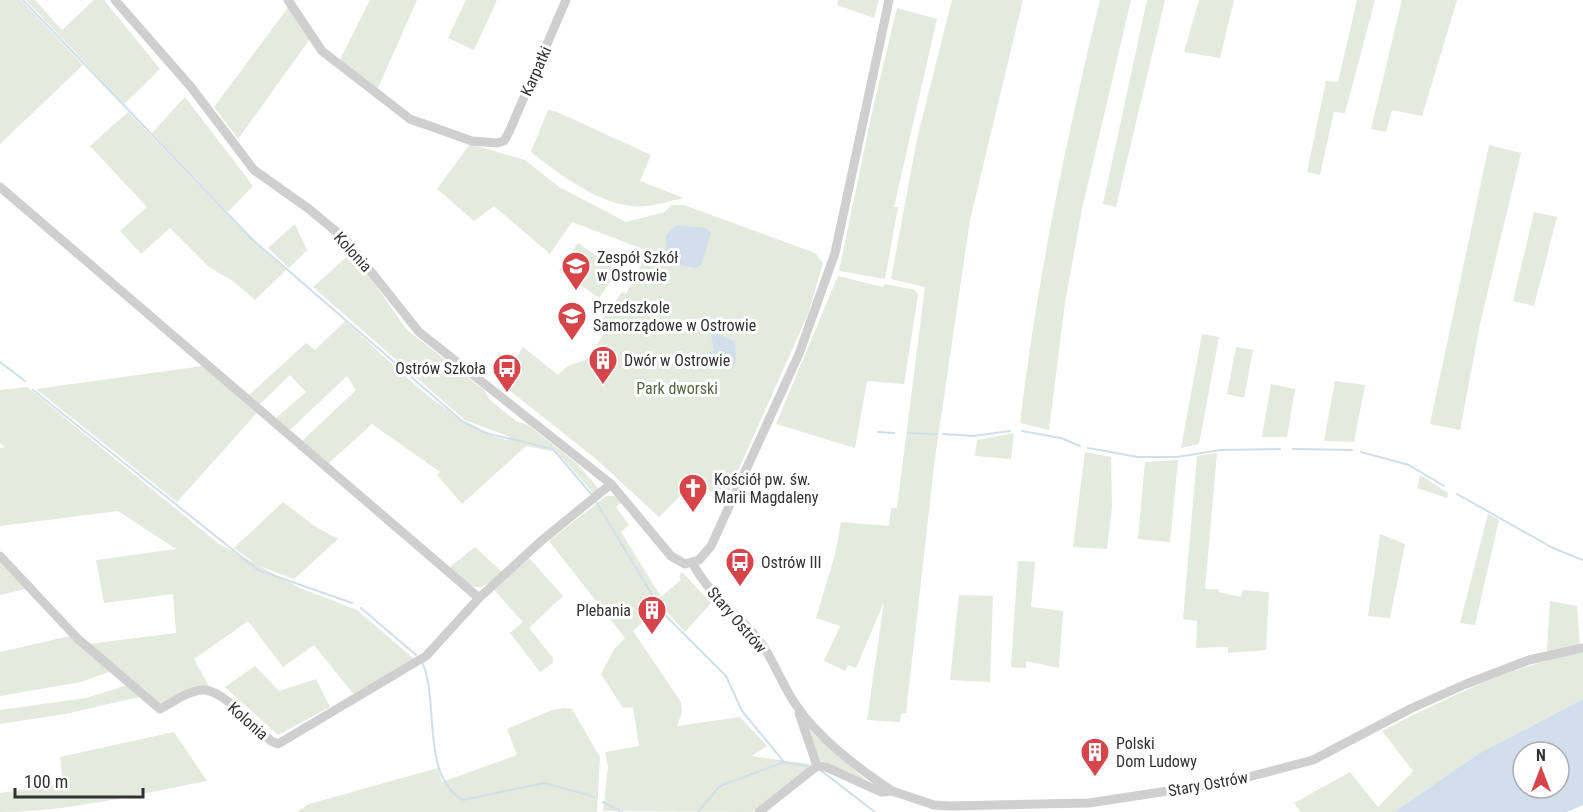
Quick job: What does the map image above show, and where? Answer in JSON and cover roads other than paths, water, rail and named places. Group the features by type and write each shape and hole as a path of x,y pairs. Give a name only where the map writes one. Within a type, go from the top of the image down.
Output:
{"street":[{"name":"Kolonia","path":"115,0 191,87 254,170 309,209 345,239 419,332 611,484 679,563 693,564"},
{"name":"Karpatki","path":"288,0 322,51 410,119 472,141 497,143 504,141 566,0"},
{"path":"693,564 704,557 711,546 815,315 838,244 889,0"},
{"path":"0,187 480,598"},
{"name":"Kolonia","path":"0,556 78,639 160,709 191,693 209,691 220,696 266,737 278,744 426,656 480,598 542,541 611,484"},
{"name":"Stary Ostrów","path":"693,564 716,597 754,634 798,708 817,766 826,767 881,792 892,791"},
{"name":"Stary Ostrów","path":"798,708 840,751 892,791 934,805 1061,804 1113,800 1233,781 1313,760 1412,708 1466,684 1529,660 1583,648"},
{"path":"759,812 817,766"}],"water":[{"path":"677,225 706,228 711,233 701,265 696,268 679,265 666,254 666,235"},
{"path":"714,331 735,342 736,362 733,368 721,368 704,360 704,356 714,350 711,335"},
{"path":"1583,699 1583,805 1567,812 1394,812 1478,754"}],"waterway":[{"path":"23,0 252,239 462,421 486,433 553,449 592,495"},
{"path":"0,362 25,381"},
{"path":"33,390 258,570 352,603"},
{"path":"943,434 974,436 1010,431"},
{"path":"1022,431 1061,438 1080,446"},
{"path":"878,432 894,433"},
{"path":"908,433 937,434"},
{"path":"1088,448 1138,457 1177,457 1221,450 1280,449"},
{"path":"1293,449 1352,450"},
{"path":"1361,452 1409,465 1444,486"},
{"path":"1457,494 1553,548 1583,560"},
{"path":"595,500 663,613 726,676 742,711 784,762"},
{"path":"361,608 416,655"},
{"path":"423,664 428,680 433,738 441,775 450,789 463,800 544,783 595,797"},
{"path":"698,812 720,786 784,762 808,766"},
{"path":"819,769 875,812"},
{"path":"603,802 622,812"}],"place":[{"name":"Zespół Szkół w Ostrowie","path":"576,292"},
{"name":"Przedszkole Samorządowe w Ostrowie","path":"572,342"},
{"name":"Dwór w Ostrowie","path":"603,386"},
{"name":"Ostrów Szkoła","path":"507,394"},
{"name":"Kościół pw. św. Marii Magdaleny","path":"693,514"},
{"name":"Ostrów III","path":"740,588"},
{"name":"Plebania","path":"652,636"},
{"name":"Polski Dom Ludowy","path":"1095,778"}],"park label":[{"name":"Park dworski","path":"677,388"}]}
